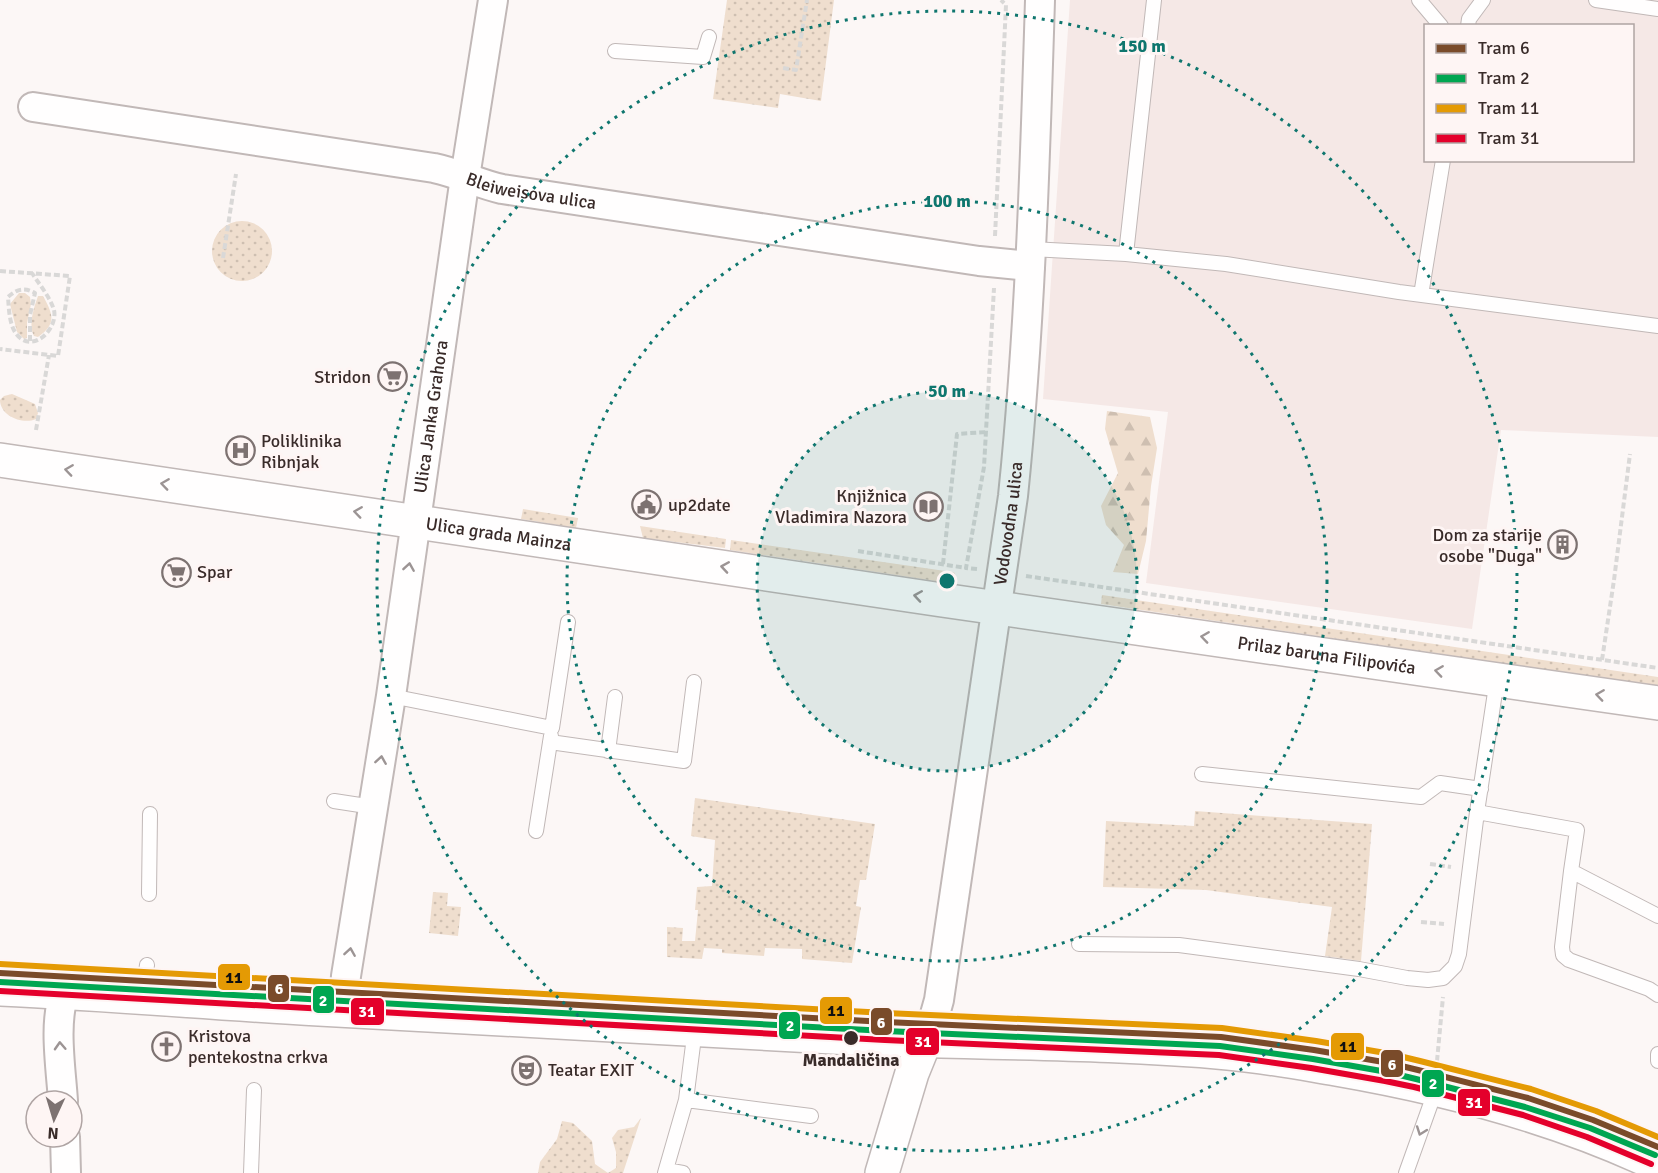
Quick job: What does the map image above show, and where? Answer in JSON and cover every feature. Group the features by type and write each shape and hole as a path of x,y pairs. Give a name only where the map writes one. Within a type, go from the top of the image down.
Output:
{"main road":[{"name":"Ulica grada Mainza","path":"0,460 997,607"},
{"name":"Prilaz baruna Filipovića","path":"997,607 1658,704"},
{"path":"0,989 925,1041 1124,1046 1265,1057 1358,1072 1436,1076 1521,1113 1586,1135 1658,1165"},
{"path":"882,1173 912,1073 925,1041"}],"street":[{"name":"Ulica Janka Grahora","path":"343,1010 345,976 392,696 465,177 493,0"},
{"name":"Vodovodna ulica","path":"925,1041 939,1000 1013,496 1021,413 1030,257 1040,0"},
{"name":"Bleiweisova ulica","path":"33,107 434,168 502,189 979,261 1030,257"},
{"path":"62,1089 59,1018 65,992"},
{"path":"65,1149 66,1173"}],"lane":[{"path":"1126,254 1154,0"},
{"path":"1419,0 1439,24"},
{"path":"1468,24 1469,19 1483,0"},
{"path":"1596,0 1658,9"},
{"path":"615,51 703,57 709,38"},
{"path":"1420,295 1443,162"},
{"path":"1030,257 1126,254 1226,264 1420,295 1658,326"},
{"path":"536,831 568,622"},
{"path":"1079,944 1179,945 1359,969 1407,978 1428,980 1443,978 1455,966 1459,954 1497,680"},
{"path":"550,742 684,761 694,682"},
{"path":"392,696 552,728"},
{"path":"608,751 615,697"},
{"path":"1202,774 1421,797 1440,783 1481,789"},
{"path":"334,801 373,807"},
{"path":"1477,812 1577,830 1562,947 1563,955 1569,960 1649,989 1658,995"},
{"path":"149,894 150,814"},
{"path":"1571,871 1658,916"},
{"path":"683,1173 666,1171 686,1100 695,1029"},
{"path":"1658,1054 1658,1061"},
{"path":"1406,1173 1436,1076"},
{"path":"251,1173 254,1090"},
{"path":"686,1100 811,1116"}],"path":[{"path":"783,68 796,70 807,0"},
{"path":"994,242 1006,5 1001,0"},
{"path":"223,258 236,174"},
{"path":"0,271 70,276 58,356 0,350"},
{"path":"30,341 30,315 35,293 27,289 14,291 8,297 9,314 15,332 20,338 26,341 30,341 36,341 43,338 50,331 54,322 54,310 32,273"},
{"path":"966,568 984,467 994,284"},
{"path":"36,430 49,355"},
{"path":"943,564 957,434 987,432"},
{"path":"1602,660 1630,454"},
{"path":"858,551 978,570"},
{"path":"1022,576 1658,668"},
{"path":"1436,1076 1444,994 1443,978"}],"shaded area":[{"path":"1070,0 1658,0 1658,437 1501,430 1472,629 1146,583 1168,412 1043,399"}],"green space":[{"path":"727,0 834,0 821,101 780,94 778,108 713,99"},
{"path":"236,221 248,221 259,226 267,234 272,251 270,263 259,276 248,281 236,281 225,276 217,268 212,257 212,245 217,234 225,226"},
{"path":"19,293 25,293 30,297 31,304 27,338 24,339 17,332 10,304"},
{"path":"38,296 43,296 49,308 51,323 38,337 34,336 32,331 32,316"},
{"path":"12,394 35,404 38,413 36,419 19,420 4,411 0,400"},
{"path":"1107,411 1150,417 1157,448 1146,541 1138,574 1113,572 1124,545 1106,525 1101,506 1118,473 1105,429"},
{"path":"523,509 578,518 576,528 521,519"},
{"path":"640,526 726,539 725,548 643,538"},
{"path":"731,540 952,572 955,573 955,584 730,550"},
{"path":"1102,595 1658,677 1658,686 1101,604"},
{"path":"695,798 875,824 866,880 860,880 856,906 861,907 852,963 802,959 802,949 765,948 764,956 722,953 722,949 704,948 702,959 667,957 667,927 683,928 682,941 695,941 698,910 695,910 697,887 712,886 715,840 691,836"},
{"path":"1195,811 1372,824 1361,961 1325,956 1332,907 1206,890 1103,887 1106,821 1194,826"},
{"path":"433,892 448,893 447,906 461,907 458,936 429,933"},
{"path":"641,1118 623,1173 608,1173 616,1168 616,1152 612,1138 618,1130 634,1127"},
{"path":"562,1121 573,1123 592,1141 595,1164 608,1173 538,1173 540,1162 557,1139"}],"tram line":[{"name":"11","path":"0,964 886,1013 1222,1028 1316,1041 1420,1061 1531,1089 1596,1111 1658,1137"},
{"name":"6","path":"0,973 886,1022 1221,1037 1314,1050 1418,1070 1528,1098 1593,1120 1658,1147"},
{"name":"2","path":"0,982 886,1031 1220,1046 1313,1059 1416,1079 1525,1107 1590,1128 1655,1155"},
{"name":"31","path":"0,991 885,1040 1219,1055 1311,1068 1414,1087 1523,1115 1587,1137 1651,1164"}],"place":[{"name":"Stridon","path":"392,377"},
{"name":"Poliklinika Ribnjak","path":"240,451"},
{"name":"up2date","path":"647,505"},
{"name":"Knjižnica Vladimira Nazora","path":"928,506"},
{"name":"Dom za starije osobe \"Duga\"","path":"1563,545"},
{"name":"Spar","path":"176,572"},
{"name":"Mandaličina","path":"851,1038"},
{"name":"Kristova pentekostna crkva","path":"167,1046"},
{"name":"Teatar EXIT","path":"527,1070"}]}
